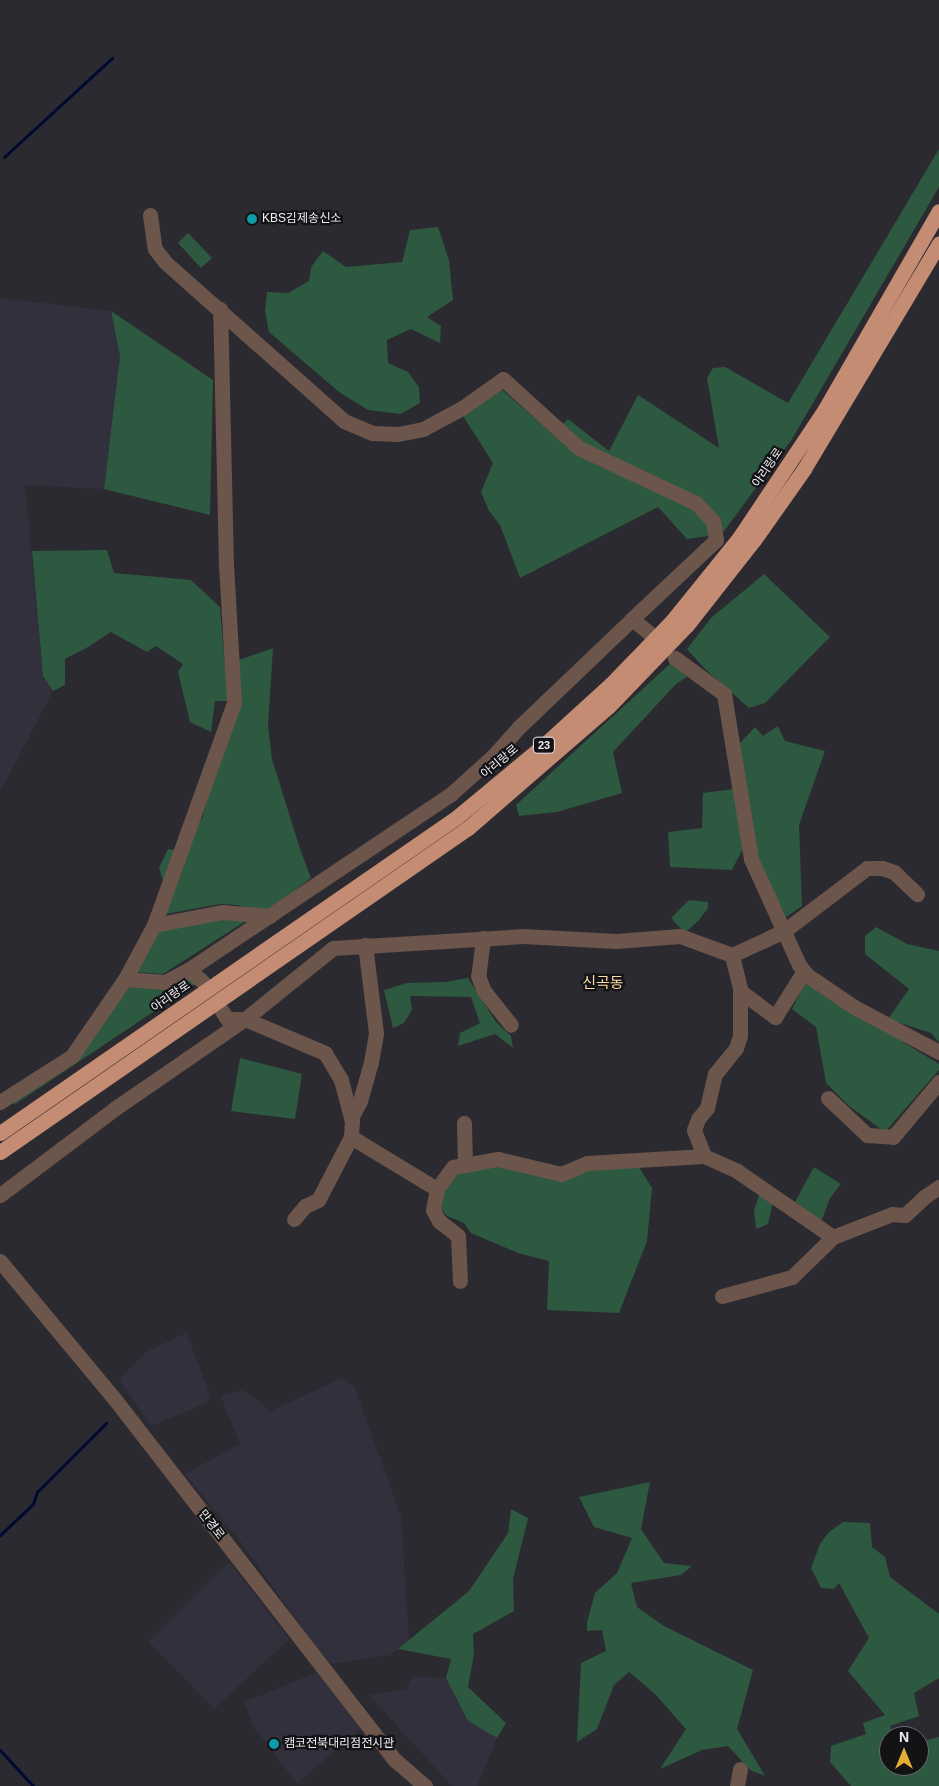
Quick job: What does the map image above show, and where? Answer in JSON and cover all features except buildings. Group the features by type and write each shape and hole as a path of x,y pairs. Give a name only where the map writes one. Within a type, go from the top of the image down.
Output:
{"highway":[{"name":"아리랑로","path":"0,1133 457,817 545,744 610,684 672,621 739,538 825,410 939,211"},
{"name":"23","path":"0,1152 468,828 609,706 687,625 754,540 804,469 939,242"}],"street":[{"path":"125,979 165,982 188,970 451,794 493,756 518,728 716,540 713,521 696,503 579,448 503,379 462,408 423,429 398,434 372,432 344,421 220,308 179,275 156,249 150,215"},
{"path":"0,1102 72,1056 125,979 154,925 234,703 226,566 220,308"},
{"path":"632,619 649,633"},
{"path":"675,658 724,694 751,859 804,971 854,1007 939,1052"},
{"path":"0,1195 114,1109 245,1019 333,948 523,936 616,941 680,936 732,955 784,931 867,868 882,868 894,872 917,894"},
{"path":"154,925 222,912 270,916"},
{"path":"483,938 478,976 484,991 511,1025"},
{"path":"351,1118 360,1101 371,1062 376,1033 365,945"},
{"path":"704,1156 694,1130 698,1119 707,1108 715,1074 736,1048 740,1036 740,991 732,955"},
{"path":"188,970 202,980"},
{"path":"740,991 775,1017 804,971"},
{"path":"222,1011 227,1019 245,1019 325,1053 341,1080 351,1118 351,1137 318,1200 305,1206 294,1219"},
{"path":"828,1098 867,1135 893,1137 939,1082"},
{"path":"464,1123 465,1165"},
{"path":"351,1137 437,1189"},
{"path":"460,1281 458,1236 439,1221 433,1210 437,1189 453,1167 498,1158 561,1174 587,1164 704,1156 737,1171 833,1237"},
{"path":"722,1296 792,1276 833,1237 892,1214 905,1215 924,1197 939,1187"},
{"name":"만경로","path":"0,1262 9,1270 112,1397 396,1760 425,1786"},
{"path":"737,1786 740,1770"}],"shaded area":[{"path":"0,298 111,311 120,356 104,489 25,485 43,676 53,691 0,792"},
{"path":"186,1333 210,1394 206,1403 151,1426 119,1379 146,1352"},
{"path":"342,1378 354,1386 401,1516 409,1640 391,1655 331,1664 317,1649 241,1542 185,1474 240,1444 220,1395 243,1390 271,1411"},
{"path":"229,1562 289,1639 214,1709 149,1642"},
{"path":"318,1672 361,1728 297,1784 253,1725 244,1702"},
{"path":"412,1677 446,1678 468,1721 497,1738 477,1786 452,1786 369,1695 406,1689"}],"green space":[{"path":"939,149 939,187 792,439 722,534 687,539 658,507 520,578 500,525 489,511 481,492 493,463 463,416 501,389 553,434 568,419 609,451 638,395 719,448 707,378 713,368 725,367 788,403"},
{"path":"438,227 449,260 453,300 427,317 441,326 440,343 411,329 387,340 388,363 408,372 419,387 420,403 401,414 368,410 339,392 269,332 265,311 267,292 288,293 309,281 311,267 323,251 346,267 402,262 410,230"},
{"path":"188,233 212,258 201,268 178,243"},
{"path":"111,311 213,380 210,515 104,489 120,356"},
{"path":"107,550 114,573 191,580 220,607 228,701 215,701 211,732 190,722 178,672 183,664 156,646 147,652 111,632 65,659 65,685 53,691 43,676 32,551"},
{"path":"764,574 830,637 765,703 749,708 704,668 687,649 711,618"},
{"path":"273,648 268,726 272,759 311,878 267,912 237,905 220,904 166,914 169,900 159,868 168,849 183,851 203,816 239,660"},
{"path":"671,663 687,677 676,684 613,752 622,793 557,812 519,816 516,805"},
{"path":"778,726 785,741 825,751 799,825 802,906 786,917 756,857 739,744 755,727 763,736"},
{"path":"734,789 745,844 732,870 670,867 668,832 702,828 703,793"},
{"path":"689,900 708,902 708,908 699,920 685,933 671,918"},
{"path":"249,919 163,974 136,972 160,930 216,920"},
{"path":"876,927 907,944 939,951 939,1042 931,1033 888,1019 909,989 865,954 865,936"},
{"path":"189,976 198,982 14,1105 15,1098 80,1053 92,1041 126,984"},
{"path":"468,978 496,1022 511,1036 513,1048 495,1034 458,1046 460,1033 480,1023 471,997 410,996 412,1010 404,1023 393,1028 384,990 407,983 445,982"},
{"path":"805,982 939,1064 939,1070 885,1132 849,1106 826,1083 816,1027 792,1009"},
{"path":"240,1058 302,1074 295,1119 231,1111"},
{"path":"493,1164 558,1177 608,1167 639,1167 652,1188 647,1241 619,1313 547,1310 549,1261 518,1253 471,1233 464,1223 447,1216 437,1203 461,1170"},
{"path":"814,1167 841,1184 830,1198 821,1222 795,1202"},
{"path":"760,1193 773,1202 768,1224 756,1229 754,1210"},
{"path":"650,1482 641,1529 664,1563 692,1566 681,1575 631,1583 637,1607 664,1626 753,1670 737,1729 765,1776 750,1770 728,1746 702,1750 660,1769 686,1729 655,1694 629,1672 614,1685 597,1729 577,1742 581,1663 606,1651 602,1630 587,1631 587,1622 595,1593 617,1573 632,1538 594,1527 579,1497"},
{"path":"511,1509 528,1518 513,1579 514,1611 473,1634 474,1654 468,1687 506,1723 497,1738 468,1721 446,1678 451,1659 398,1649 469,1591 508,1533"},
{"path":"843,1522 870,1523 872,1547 885,1557 890,1577 939,1614 939,1678 914,1693 919,1716 890,1726 879,1726 879,1776 929,1776 929,1740 939,1737 939,1786 851,1786 830,1762 831,1746 866,1734 863,1723 885,1715 848,1671 869,1638 839,1583 834,1589 821,1588 811,1568 820,1544 828,1533"}],"waterway":[{"path":"4,157 112,58"},
{"path":"0,1535 33,1504 37,1492 106,1423"},
{"path":"0,1750 33,1786"}],"place":[{"name":"KBS김제송신소","path":"252,219"},
{"name":"캠코전북대리점전시관","path":"274,1744"}],"district":[{"name":"신곡동","path":"603,983"}]}
